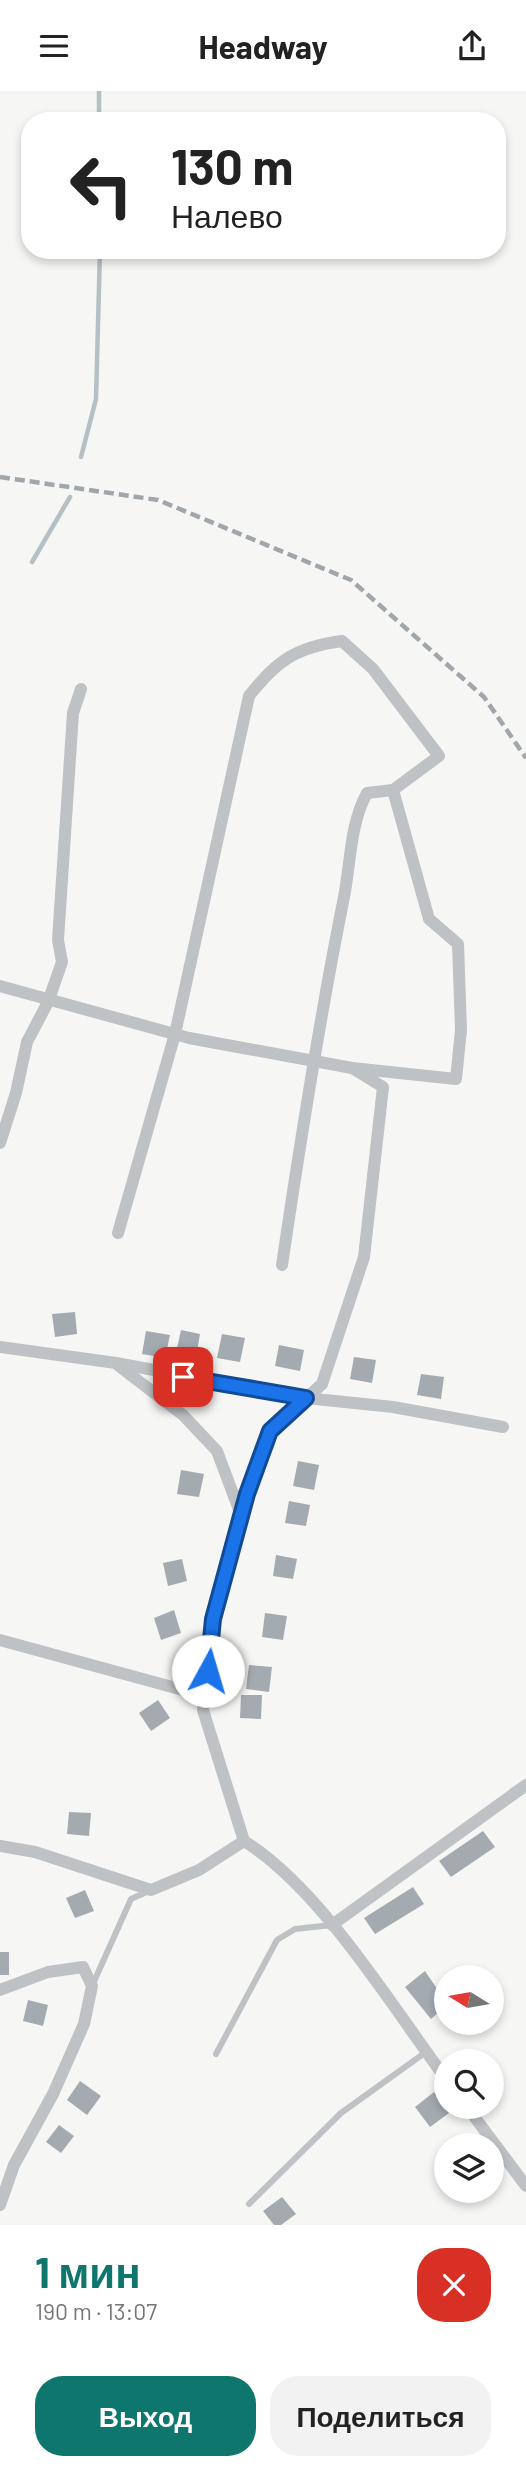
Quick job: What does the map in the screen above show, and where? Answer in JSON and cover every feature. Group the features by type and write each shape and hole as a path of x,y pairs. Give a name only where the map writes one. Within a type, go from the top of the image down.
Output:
{"street":[{"path":"118,1233 175,1034 249,695 269,670 310,645 342,641 373,669 439,756 393,790 368,793 357,811 345,892 312,1060 282,1265"},
{"path":"0,1143 16,1093 27,1042 48,1002 62,962 58,940 72,713 81,689"},
{"path":"0,986 48,1002 175,1034 352,1068 456,1079 461,1030 458,944 429,919 393,790"},
{"path":"352,1068 383,1087 363,1257 322,1384 270,1431 241,1516 213,1619 204,1710 244,1841 274,1860 332,1925 434,2063"},
{"path":"0,1347 116,1363 306,1398 393,1407 503,1427"},
{"path":"116,1363 183,1415 217,1451 241,1516"},
{"path":"0,1640 205,1696"},
{"path":"332,1925 526,1785"},
{"path":"0,1846 35,1852 150,1890 199,1870 244,1841"},
{"path":"0,1990 48,1972 83,1967 92,1986 84,2024 53,2094 14,2165 0,2205"},
{"path":"476,2119 526,2186"}],"lane":[{"path":"92,1986 131,1899 150,1890"},
{"path":"216,2053 277,1940 295,1929 332,1925"},
{"path":"249,2204 341,2113 426,2052"}],"building":[{"path":"75,1312 77,1334 55,1337 52,1314"},
{"path":"181,1330 200,1334 196,1357 176,1353"},
{"path":"146,1331 170,1335 165,1358 142,1354"},
{"path":"222,1334 245,1338 240,1362 217,1358"},
{"path":"279,1345 304,1350 300,1371 275,1366"},
{"path":"354,1357 376,1360 372,1383 350,1379"},
{"path":"421,1374 444,1377 441,1399 417,1395"},
{"path":"298,1461 319,1465 314,1490 293,1486"},
{"path":"181,1470 204,1474 199,1497 177,1494"},
{"path":"289,1501 310,1505 306,1526 285,1523"},
{"path":"276,1555 297,1559 293,1579 273,1576"},
{"path":"182,1559 187,1581 168,1586 163,1563"},
{"path":"174,1610 181,1633 161,1640 154,1618"},
{"path":"265,1613 287,1616 283,1640 262,1637"},
{"path":"249,1665 272,1667 269,1692 246,1689"},
{"path":"241,1695 262,1695 261,1719 240,1718"},
{"path":"158,1700 170,1718 151,1731 139,1713"},
{"path":"69,1812 91,1813 89,1836 67,1834"},
{"path":"483,1831 495,1847 451,1877 439,1861"},
{"path":"413,1887 424,1904 375,1934 364,1918"},
{"path":"85,1890 94,1911 75,1918 66,1898"},
{"path":"0,1952 9,1952 9,1975 0,1975"},
{"path":"425,1971 434,1984 434,2016 431,2019 405,1987"},
{"path":"28,2000 48,2005 43,2026 23,2021"},
{"path":"80,2081 101,2096 87,2115 67,2100"},
{"path":"434,2092 434,2119 441,2119 430,2127 415,2107"},
{"path":"59,2125 74,2136 61,2153 46,2142"},
{"path":"282,2197 296,2214 281,2225 274,2225 263,2211"}],"waterway":[{"path":"99,91 99,112"},
{"path":"81,457 96,399 100,259"},
{"path":"32,562 70,497"}],"railway":[{"path":"0,477 158,500 351,580 484,697 526,758"}],"route":[{"path":"183,1377 306,1398 270,1431 247,1494 213,1619 208,1671"}]}
